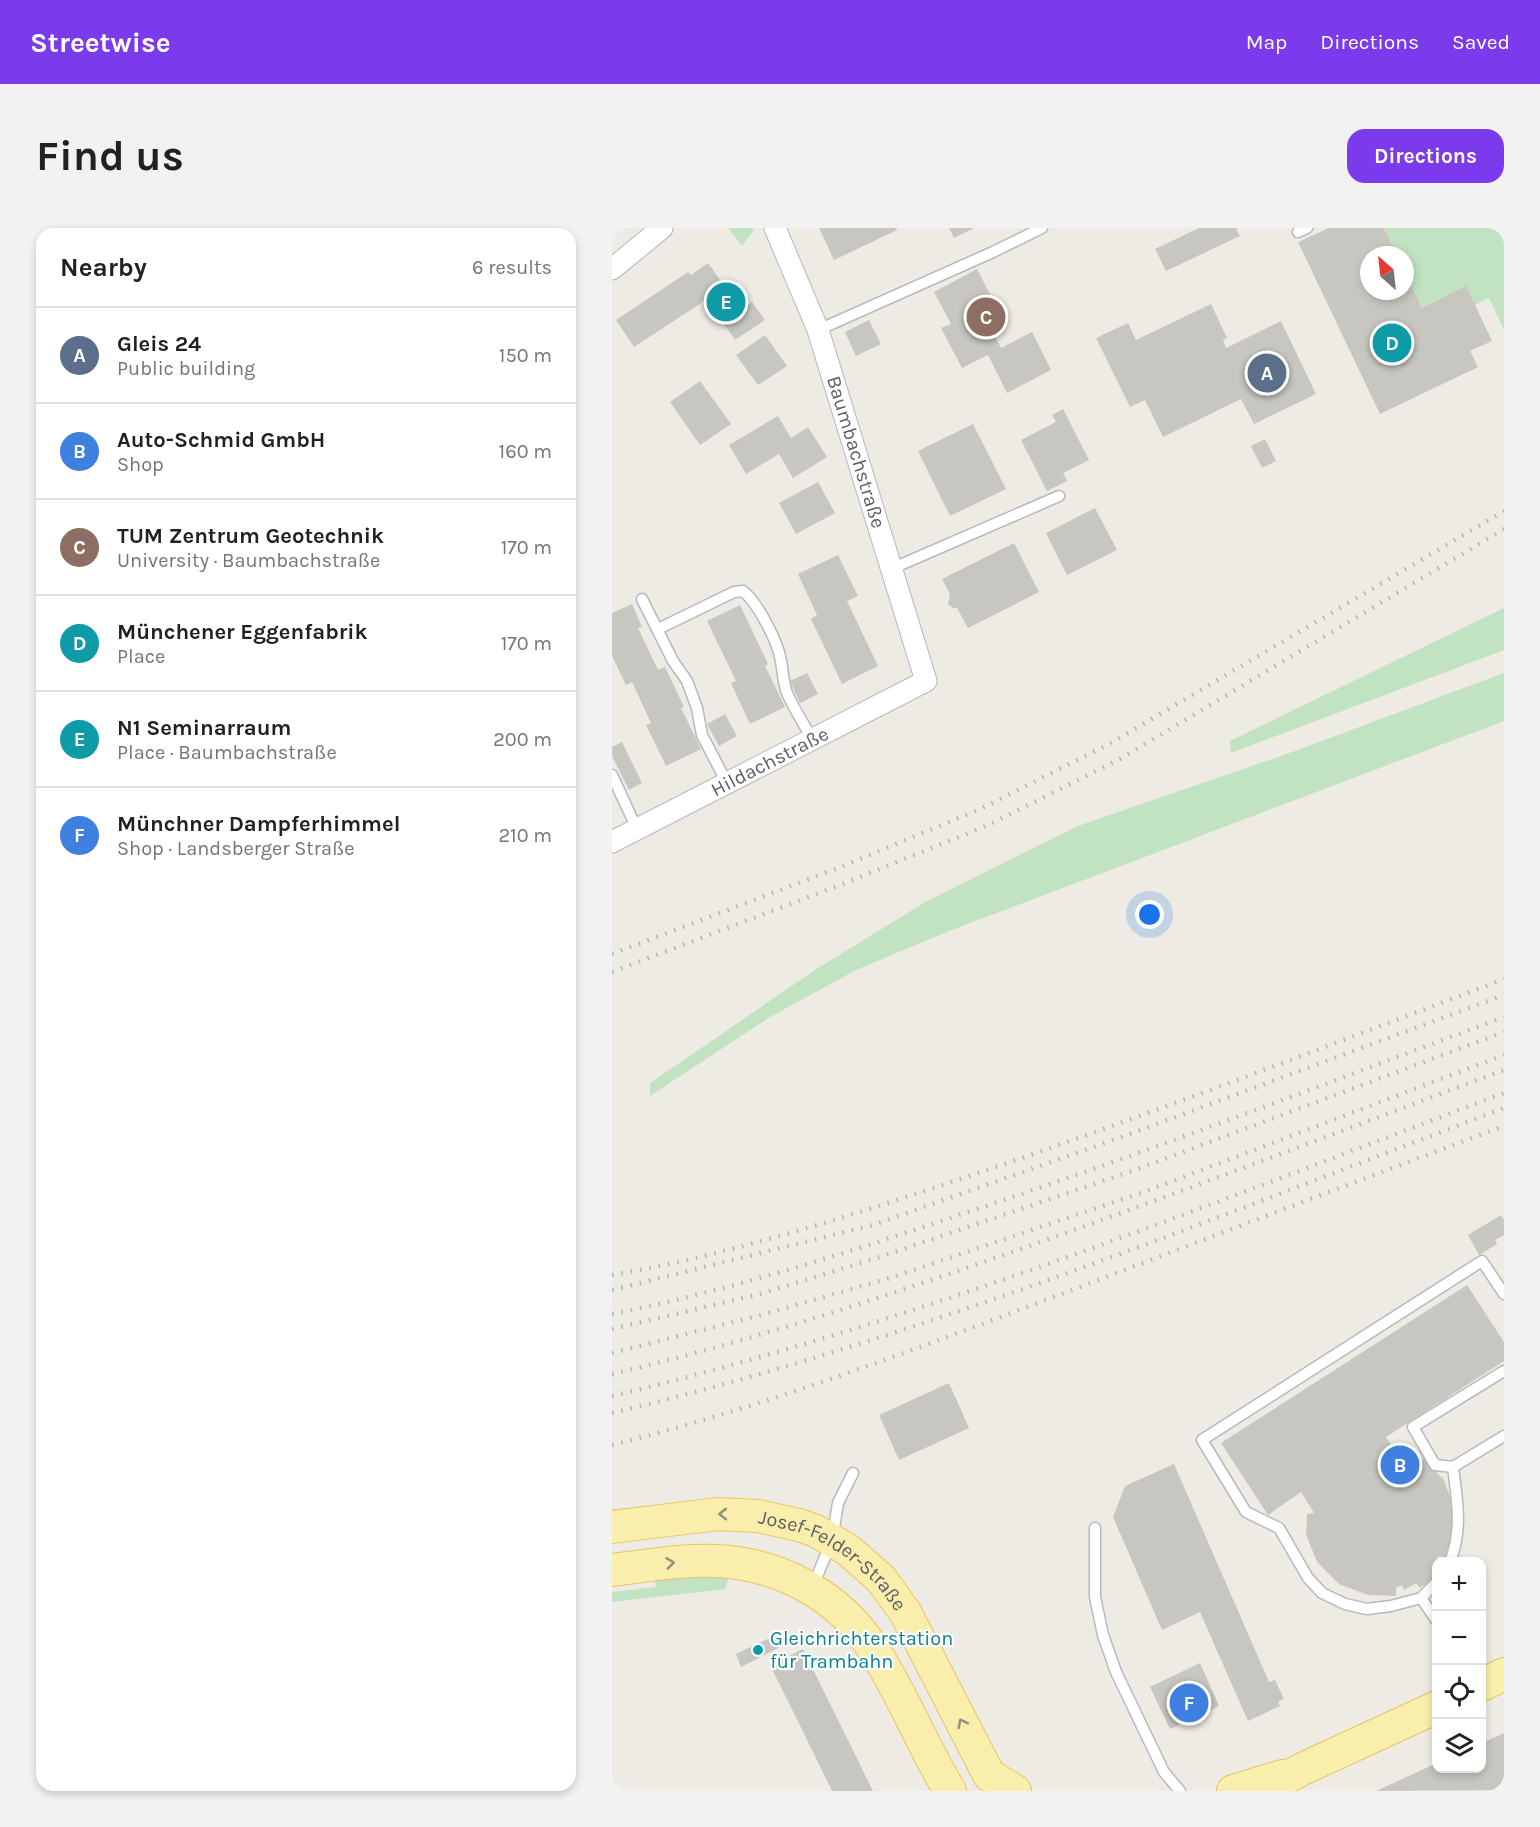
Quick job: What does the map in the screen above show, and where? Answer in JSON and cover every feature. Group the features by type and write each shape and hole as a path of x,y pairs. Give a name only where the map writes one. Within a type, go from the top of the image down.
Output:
{"main road":[{"name":"Josef-Felder-Straße","path":"612,1527 718,1514 758,1516 799,1525 832,1540 865,1563 893,1593 918,1636 988,1775 1015,1791"},
{"name":"Josef-Felder-Straße","path":"612,1570 682,1561 717,1561 749,1565 777,1573 811,1589 837,1606 874,1650 950,1791"},
{"path":"1486,1683 1504,1674"},
{"path":"1263,1791 1300,1770 1432,1709"},
{"path":"1233,1791 1300,1770"}],"street":[{"path":"612,269 662,228"},
{"name":"Baumbachstraße","path":"775,228 818,330 926,681"},
{"name":"Hildachstraße","path":"612,842 926,681"}],"lane":[{"path":"818,330 1042,228"},
{"path":"891,569 1059,496"},
{"path":"658,629 734,592 743,591 751,597 767,627 781,659 787,693 812,739"},
{"path":"642,599 673,661 687,681 697,708 702,735 727,783"},
{"path":"612,775 638,829"},
{"path":"1432,1587 1421,1598 1391,1606 1367,1609 1345,1604 1322,1593 1308,1578 1279,1528 1246,1512 1202,1440 1482,1261 1504,1294"},
{"path":"1504,1371 1413,1427 1435,1465 1453,1467 1504,1436"},
{"path":"1452,1557 1458,1539 1453,1467"},
{"path":"811,1589 832,1540 838,1503 853,1473"},
{"path":"1095,1528 1095,1597 1103,1635 1116,1672 1164,1772 1180,1791"},
{"path":"1421,1598 1432,1614"}],"green space":[{"path":"728,228 753,228 753,231 742,246"},
{"path":"1384,228 1504,228 1504,330 1489,298 1475,305 1466,287 1422,308 1414,292 1414,246 1393,246"},
{"path":"1504,608 1504,650 1231,753 1230,741"},
{"path":"1504,673 1504,721 949,931 856,970 770,1017 650,1096 650,1083 815,970 927,901 1078,826 1295,751"},
{"path":"684,1574 729,1576 725,1589 612,1602 612,1592 656,1587 654,1577"}],"building":[{"path":"819,228 896,228 897,230 834,260"},
{"path":"949,228 974,228 954,238"},
{"path":"1199,228 1236,228 1240,236 1166,271 1155,249"},
{"path":"1329,228 1384,228 1393,246 1360,246 1360,300 1414,300 1414,292 1422,308 1466,286 1492,341 1470,351 1478,367 1380,414 1298,242"},
{"path":"708,263 723,284 729,280 747,305 752,302 765,320 735,340 707,299 634,347 616,320 688,272 691,275"},
{"path":"977,269 994,302 981,308 1001,348 1032,332 1051,370 1007,393 988,355 962,368 941,328 951,324 934,292"},
{"path":"1211,304 1227,338 1223,340 1226,348 1281,321 1316,394 1254,424 1241,399 1163,437 1145,400 1130,407 1096,338 1128,323 1136,340"},
{"path":"869,320 881,344 856,356 845,332"},
{"path":"765,335 787,366 758,385 736,355"},
{"path":"700,381 731,424 700,445 670,402"},
{"path":"1063,409 1089,460 1063,473 1067,481 1047,491 1021,440 1056,422 1052,415"},
{"path":"778,416 791,438 808,427 827,457 793,478 779,454 746,474 729,445"},
{"path":"973,424 1006,489 950,516 918,451"},
{"path":"1265,439 1276,461 1262,468 1251,446"},
{"path":"818,482 835,513 796,534 779,503"},
{"path":"1095,508 1117,550 1067,575 1046,533"},
{"path":"1014,543 1039,592 968,628 957,608 948,604 950,594 942,579"},
{"path":"838,555 858,596 847,601 878,666 842,684 811,619 817,615 798,574"},
{"path":"632,604 642,627 638,628 658,670 665,667 684,707 681,708 701,749 666,766 646,725 651,723 632,682 626,685 612,656 612,613"},
{"path":"740,605 768,664 765,666 785,707 750,724 731,683 736,681 707,621"},
{"path":"807,673 818,694 800,703 790,681"},
{"path":"725,714 737,736 719,746 707,724"},
{"path":"622,742 642,783 629,790 612,756 612,747"},
{"path":"1501,1215 1504,1220 1504,1235 1495,1240 1497,1244 1479,1255 1468,1235"},
{"path":"1467,1285 1504,1342 1504,1361 1386,1437 1400,1459 1404,1453 1424,1460 1444,1480 1454,1509 1453,1538 1444,1557 1432,1557 1432,1579 1420,1588 1416,1583 1404,1590 1402,1585 1396,1588 1396,1596 1368,1595 1339,1584 1317,1562 1306,1534 1307,1514 1314,1513 1301,1492 1268,1515 1221,1443"},
{"path":"949,1383 969,1428 899,1460 879,1415"},
{"path":"1174,1464 1269,1682 1275,1680 1284,1699 1278,1702 1280,1706 1248,1721 1200,1612 1162,1630 1113,1517 1125,1486"},
{"name":"Gleichrichterstation für Trambahn","path":"774,1636 780,1647 741,1667 736,1654"},
{"path":"803,1649 873,1791 832,1791 770,1665"},
{"path":"1200,1663 1219,1706 1170,1729 1150,1687"},
{"path":"1504,1733 1504,1790 1376,1791 1432,1765 1432,1773 1486,1773 1486,1741"}],"railway":[{"path":"612,954 833,870 978,810 1111,743 1504,511"},
{"path":"612,972 840,885 986,826 1120,759 1504,529"},
{"path":"612,1275 752,1244 936,1187 1178,1102 1504,979"},
{"path":"612,1290 873,1225 1119,1138 1504,995"},
{"path":"612,1314 705,1293 843,1253 935,1223 1177,1139 1504,1017"},
{"path":"612,1329 760,1294 883,1256 1132,1171 1504,1032"},
{"path":"612,1353 765,1314 890,1278 1141,1193 1504,1055"},
{"path":"612,1374 777,1330 938,1278 1161,1198 1504,1070"},
{"path":"612,1396 726,1367 951,1297 1062,1259 1504,1093"},
{"path":"612,1413 726,1383 951,1314 1174,1234 1504,1108"},
{"path":"612,1445 787,1394 901,1354 1504,1126"}],"place":[{"name":"N1 Seminarraum","path":"726,302"},
{"name":"TUM Zentrum Geotechnik","path":"986,317"},
{"name":"Münchener Eggenfabrik","path":"1392,343"},
{"name":"Gleis 24","path":"1267,373"},
{"name":"Auto-Schmid GmbH","path":"1400,1465"},
{"name":"Gleichrichterstation für Trambahn","path":"758,1650"},
{"name":"Münchner Dampferhimmel","path":"1189,1703"}]}
